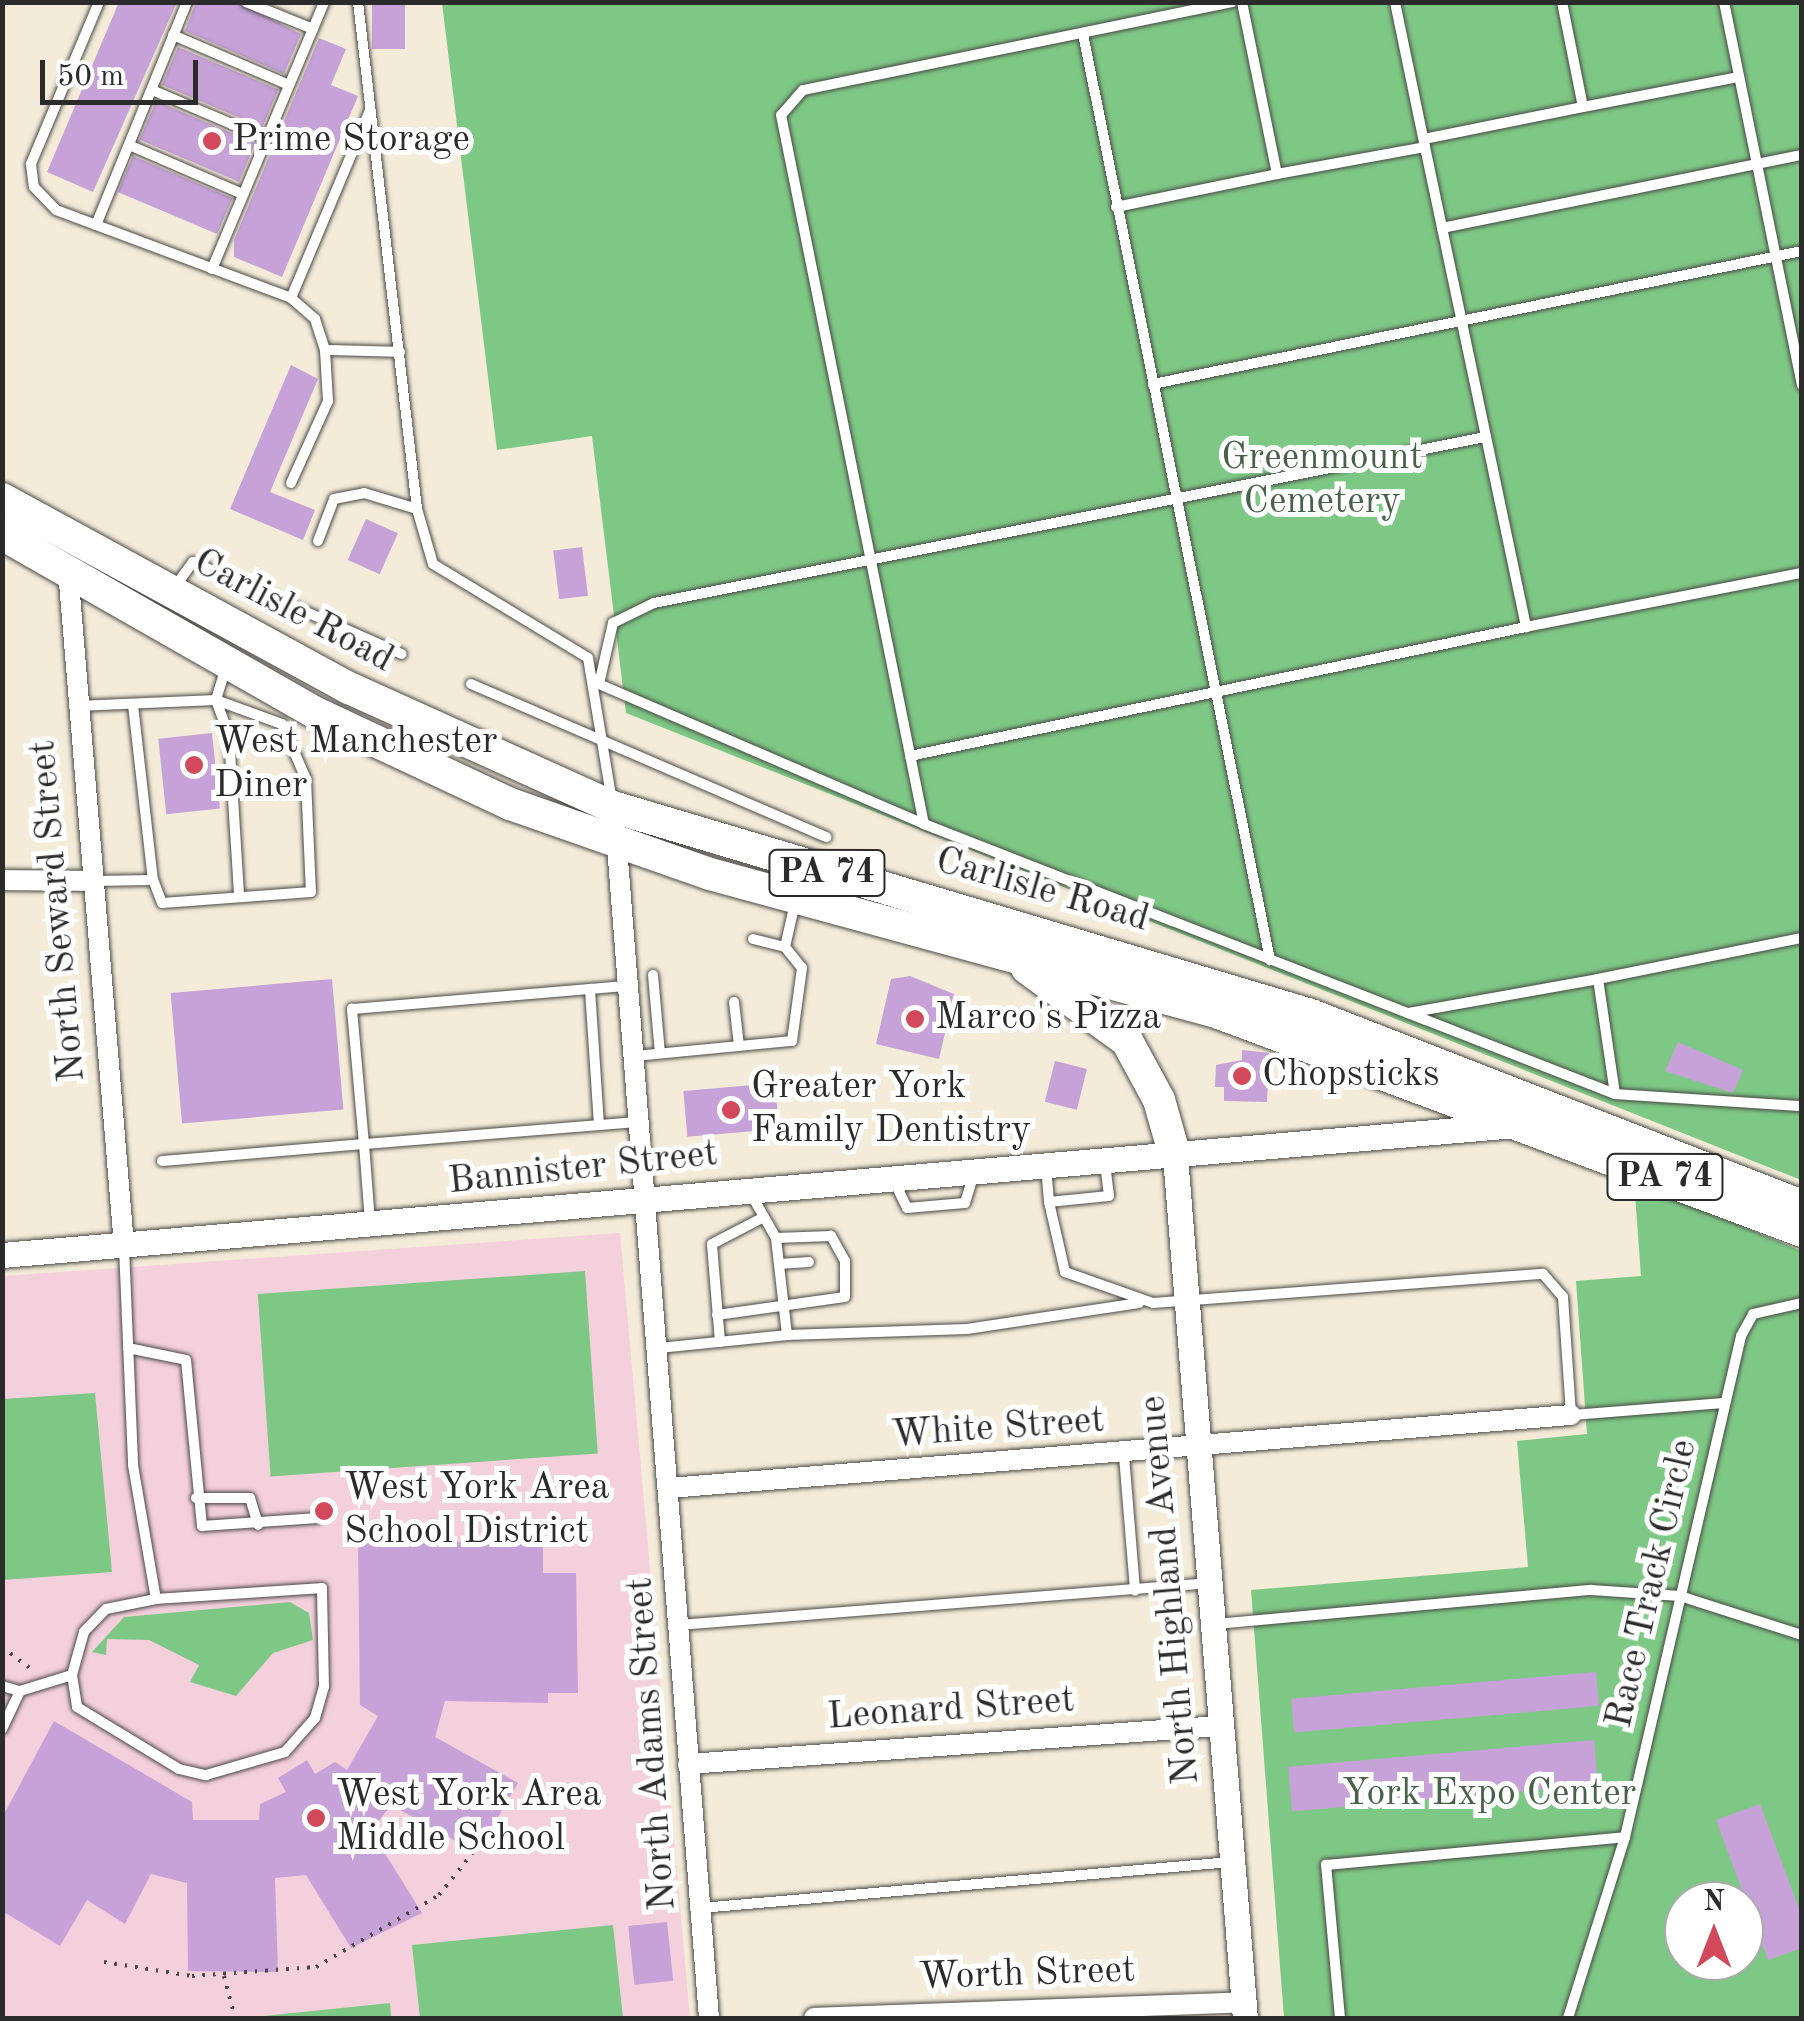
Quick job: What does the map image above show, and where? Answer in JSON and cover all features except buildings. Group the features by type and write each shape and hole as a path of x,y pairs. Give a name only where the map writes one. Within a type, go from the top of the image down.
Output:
{"main road":[{"name":"Carlisle Road","path":"2,500 383,704 613,807 1311,1015 1802,1206"},
{"name":"Carlisle Road","path":"2,534 410,760 616,844 1216,1012 1528,1124 1802,1230"},
{"path":"974,942 1056,982 1127,1041 1159,1100 1175,1156"},
{"path":"1528,1124 1580,1125 1700,1164"}],"street":[{"name":"North Seward Street","path":"68,570 74,706 124,1246"},
{"name":"North Adams Street","path":"613,807 648,1199 709,2018"},
{"path":"2,880 92,881"},
{"name":"Bannister Street","path":"2,1255 370,1228 648,1199 1528,1124"},
{"name":"North Highland Avenue","path":"1175,1156 1244,2010"},
{"name":"White Street","path":"669,1488 1124,1456 1570,1415"},
{"name":"Leonard Street","path":"688,1764 1220,1726"},
{"name":"Worth Street","path":"814,2018 1244,2010"}],"lane":[{"path":"99,2 31,164 34,188 56,210 290,298 314,319 324,350 328,401 290,483"},
{"path":"96,225 187,2"},
{"path":"246,2 313,29"},
{"path":"212,268 324,2"},
{"path":"358,2 417,509 433,564 456,586 568,638 599,684 924,824 1407,1014 1616,1094 1802,1106"},
{"path":"924,824 781,115 787,98 1232,2"},
{"path":"1242,2 1278,174"},
{"path":"1395,2 1526,627"},
{"path":"1562,2 1583,106"},
{"path":"1724,2 1802,385"},
{"path":"1083,34 1220,692 1270,960"},
{"path":"174,35 290,85"},
{"path":"1116,207 1583,106 1739,77"},
{"path":"152,90 267,138"},
{"path":"290,298 371,108"},
{"path":"129,145 244,194"},
{"path":"1442,228 1802,155"},
{"path":"1153,384 1802,251"},
{"path":"324,350 400,352"},
{"path":"613,807 599,684 613,623 634,610 1484,437"},
{"path":"318,541 334,500 364,493 417,509"},
{"path":"170,592 193,562 402,654"},
{"path":"910,756 1802,573"},
{"path":"228,662 216,700 230,734 238,896"},
{"path":"471,684 827,837"},
{"path":"74,706 216,700 282,724 306,780 310,892 162,903 154,880 133,705"},
{"path":"92,881 154,880"},
{"path":"785,947 796,897"},
{"path":"1407,1014 1802,938"},
{"path":"635,1056 792,1041 802,968 785,947 753,939"},
{"path":"653,975 660,1053"},
{"path":"1598,979 1616,1094"},
{"path":"590,989 599,1125"},
{"path":"370,1228 352,1009 590,989 655,996"},
{"path":"734,1002 738,1046"},
{"path":"162,1162 641,1122"},
{"path":"1050,1202 1109,1196 1105,1162"},
{"path":"1046,1166 1066,1272 1147,1302"},
{"path":"750,1190 760,1220 776,1238 788,1335"},
{"path":"720,1342 712,1244 760,1220"},
{"path":"717,1315 837,1305 848,1283 844,1261 831,1236 776,1238"},
{"path":"124,1246 133,1465 156,1598"},
{"path":"830,1261 844,1261"},
{"path":"779,1264 809,1262"},
{"path":"659,1348 788,1335 967,1329 1147,1302 1186,1303 1544,1274 1563,1297 1570,1415 1725,1403"},
{"name":"Race Track Circle","path":"1568,2018 1625,1837 1725,1403 1753,1314 1802,1303"},
{"path":"128,1348 186,1360 196,1498 202,1526 258,1526 318,1518"},
{"path":"1124,1456 1135,1591"},
{"path":"196,1498 250,1498 258,1526"},
{"path":"678,1625 1210,1583"},
{"path":"322,1588 324,1688 316,1718 285,1752 234,1771 178,1769 77,1708 72,1675 84,1632 106,1610 156,1598 322,1588"},
{"path":"1213,1624 1591,1590 1680,1596 1802,1635"},
{"path":"2,1686 20,1691 72,1675"},
{"path":"2,1729 20,1691"},
{"path":"1340,2018 1326,1865 1625,1837"},
{"path":"700,1908 1232,1862"}],"path":[{"path":"2,1647 30,1668"},
{"path":"104,1962 224,1976 316,1967 439,1895 474,1851"},
{"path":"224,1976 235,2018"}],"shaded area":[{"name":"West York Area School District","path":"620,1233 690,2018 3,2018 3,1276"}],"green space":[{"name":"Greenmount Cemetery","path":"442,3 1801,3 1801,1180 626,713 592,436 497,450"},
{"name":"York Expo Center","path":"1634,1181 1801,1251 1801,2018 1284,2018 1251,1590 1528,1567 1517,1441 1587,1434 1576,1281 1641,1276"},
{"path":"585,1271 598,1454 271,1476 258,1294"},
{"path":"95,1393 112,1572 3,1580 3,1399"},
{"path":"290,1602 309,1613 313,1640 273,1653 236,1696 190,1682 199,1665 149,1640 107,1639 106,1655 92,1652 124,1617"},
{"path":"613,1925 623,2018 420,2018 412,1945"},
{"path":"390,2003 391,2018 245,2018"}],"place":[{"name":"Prime Storage","path":"212,141"},
{"name":"West Manchester Diner","path":"194,765"},
{"name":"Marco's Pizza","path":"915,1019"},
{"name":"Chopsticks","path":"1242,1076"},
{"name":"Greater York Family Dentistry","path":"731,1110"},
{"name":"West York Area School District","path":"324,1511"},
{"name":"West York Area Middle School","path":"316,1818"}]}
